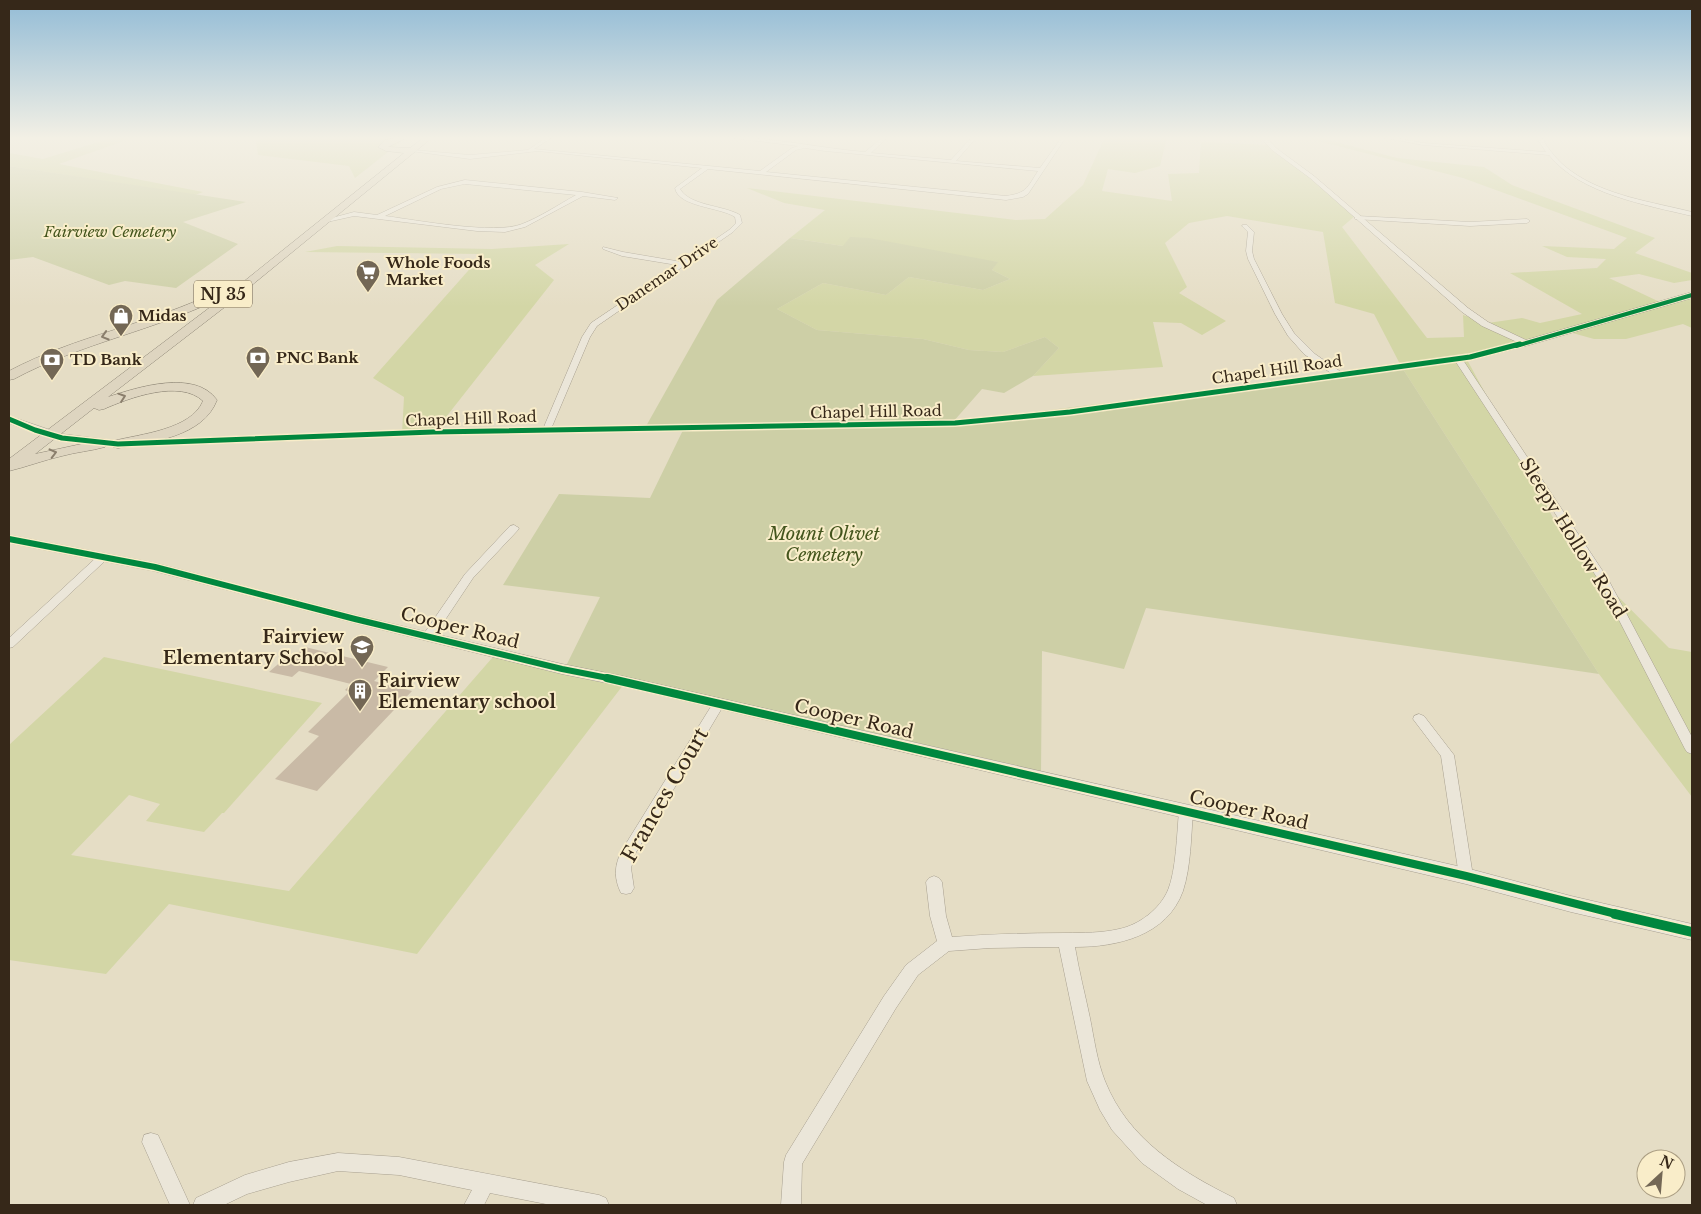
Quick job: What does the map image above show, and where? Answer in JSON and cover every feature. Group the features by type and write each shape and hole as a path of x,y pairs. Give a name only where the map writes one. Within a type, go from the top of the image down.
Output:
{"highway":[{"name":"NJ 35","path":"9,468 42,433 353,194"},
{"name":"NJ 35","path":"9,452 42,433 188,331 359,194"},
{"path":"9,376 33,362 69,347 182,313 232,287"},
{"path":"42,433 105,404 141,392 161,388 188,388 204,393 210,400 210,405 204,413 188,424 161,434 118,444"},
{"path":"9,468 38,457 100,444"}],"street":[{"path":"378,217 427,194"},
{"path":"579,194 615,198"},
{"path":"345,206 347,211 354,214 477,229 505,230 523,226 582,194"},
{"name":"Danemar Drive","path":"547,429 586,337 594,325 731,231 739,223 738,216 730,210 693,202 683,198 679,194"},
{"path":"963,194 1006,198 1024,194"},
{"path":"1330,194 1477,318 1502,333 1526,343"},
{"path":"1625,194 1692,214"},
{"path":"327,220 354,214"},
{"path":"1357,218 1463,224 1527,221"},
{"path":"1245,226 1252,236 1249,245 1251,259 1288,330 1300,346 1338,374"},
{"path":"605,248 618,253 682,264"},
{"name":"Chapel Hill Road","path":"9,419 42,433 100,444 547,429 955,423 1070,412 1458,359 1526,343 1692,294"},
{"name":"Sleepy Hollow Road","path":"1458,359 1603,578 1692,749"},
{"path":"429,635 469,576 514,528"},
{"name":"Cooper Road","path":"9,540 155,567 355,619 429,635 562,669 719,703 1466,876 1570,904 1692,932"},
{"path":"9,644 103,557"},
{"name":"Frances Court","path":"626,888 622,880 622,872 630,849 719,703"},
{"path":"1419,719 1447,755 1466,876"},
{"path":"791,1205 794,1162 808,1136 912,970 946,944 990,941 1090,940 1122,936 1151,922 1164,910 1175,892 1179,878 1186,811"},
{"path":"934,882 938,916 946,944"},
{"path":"1066,940 1096,1080 1110,1113 1128,1138 1153,1162 1191,1188 1227,1205"},
{"path":"151,1142 180,1205"},
{"path":"204,1205 245,1185 289,1172 338,1162 399,1166 599,1205"},
{"path":"474,1205 485,1184"}],"green space":[{"name":"Fairview Cemetery","path":"9,194 191,194 246,202 183,222 238,244 176,288 125,281 109,285 33,257 9,260"},
{"path":"761,194 795,194 1016,220 1045,219 1073,194 1121,194 1172,201 1171,194 1329,194 1355,216 1342,227 1427,338 1464,337 1463,315 1488,323 1522,318 1540,323 1582,314 1510,273 1597,268 1606,259 1567,257 1542,246 1614,249 1627,238 1506,194 1535,194 1655,238 1635,253 1692,273 1692,280 1674,283 1639,274 1609,278 1664,304 1692,299 1692,328 1683,324 1626,339 1594,339 1569,332 1465,356 1569,547 1669,648 1692,652 1692,797 1599,674 1401,366 1374,314 1335,303 1323,232 1227,216 1189,223 1165,243 1187,287 1179,293 1226,321 1202,335 1181,323 1153,322 1163,367 1033,376 1059,348 1045,337 1003,352 969,350 923,339 817,330 777,309 823,283 886,295 909,277 983,290 1010,279 992,270 997,262 843,246 790,238 825,210 784,203"},
{"name":"Mount Olivet Cemetery","path":"850,237 869,238 998,262 992,270 1010,279 983,290 909,277 886,295 823,283 777,309 817,330 923,339 969,350 1003,352 1045,337 1059,348 1033,376 1004,393 982,389 953,422 1401,366 1599,674 1146,608 1124,669 1042,651 1041,776 566,666 600,597 503,585 559,494 650,498 684,428 645,428 717,300 790,238 843,246"},
{"path":"569,244 535,265 554,280 435,431 402,433 404,397 373,378 483,254 305,252 337,246 492,249"},
{"path":"499,650 627,680 417,954 169,904 106,974 9,960 9,745 104,657 322,703 224,813 204,832 146,821 160,804 129,795 71,855 289,891"}],"building":[{"name":"Fairview Elementary school","path":"305,647 388,667 374,681 412,691 317,791 275,779 319,736 308,732 349,692 345,690 351,684 299,671 292,677 269,672 284,659 289,661"}],"cycle path":[{"path":"9,419 35,430 62,438 118,444 433,432 955,423 1070,412 1470,357 1692,295"},
{"path":"9,539 155,567 355,619 562,669 622,681 1466,876 1571,904 1692,932"}],"place":[{"name":"Whole Foods Market","path":"368,293"},
{"name":"Midas","path":"121,337"},
{"name":"PNC Bank","path":"258,379"},
{"name":"TD Bank","path":"52,381"},
{"name":"Fairview Elementary School","path":"362,668"},
{"name":"Fairview Elementary school","path":"360,712"}]}
